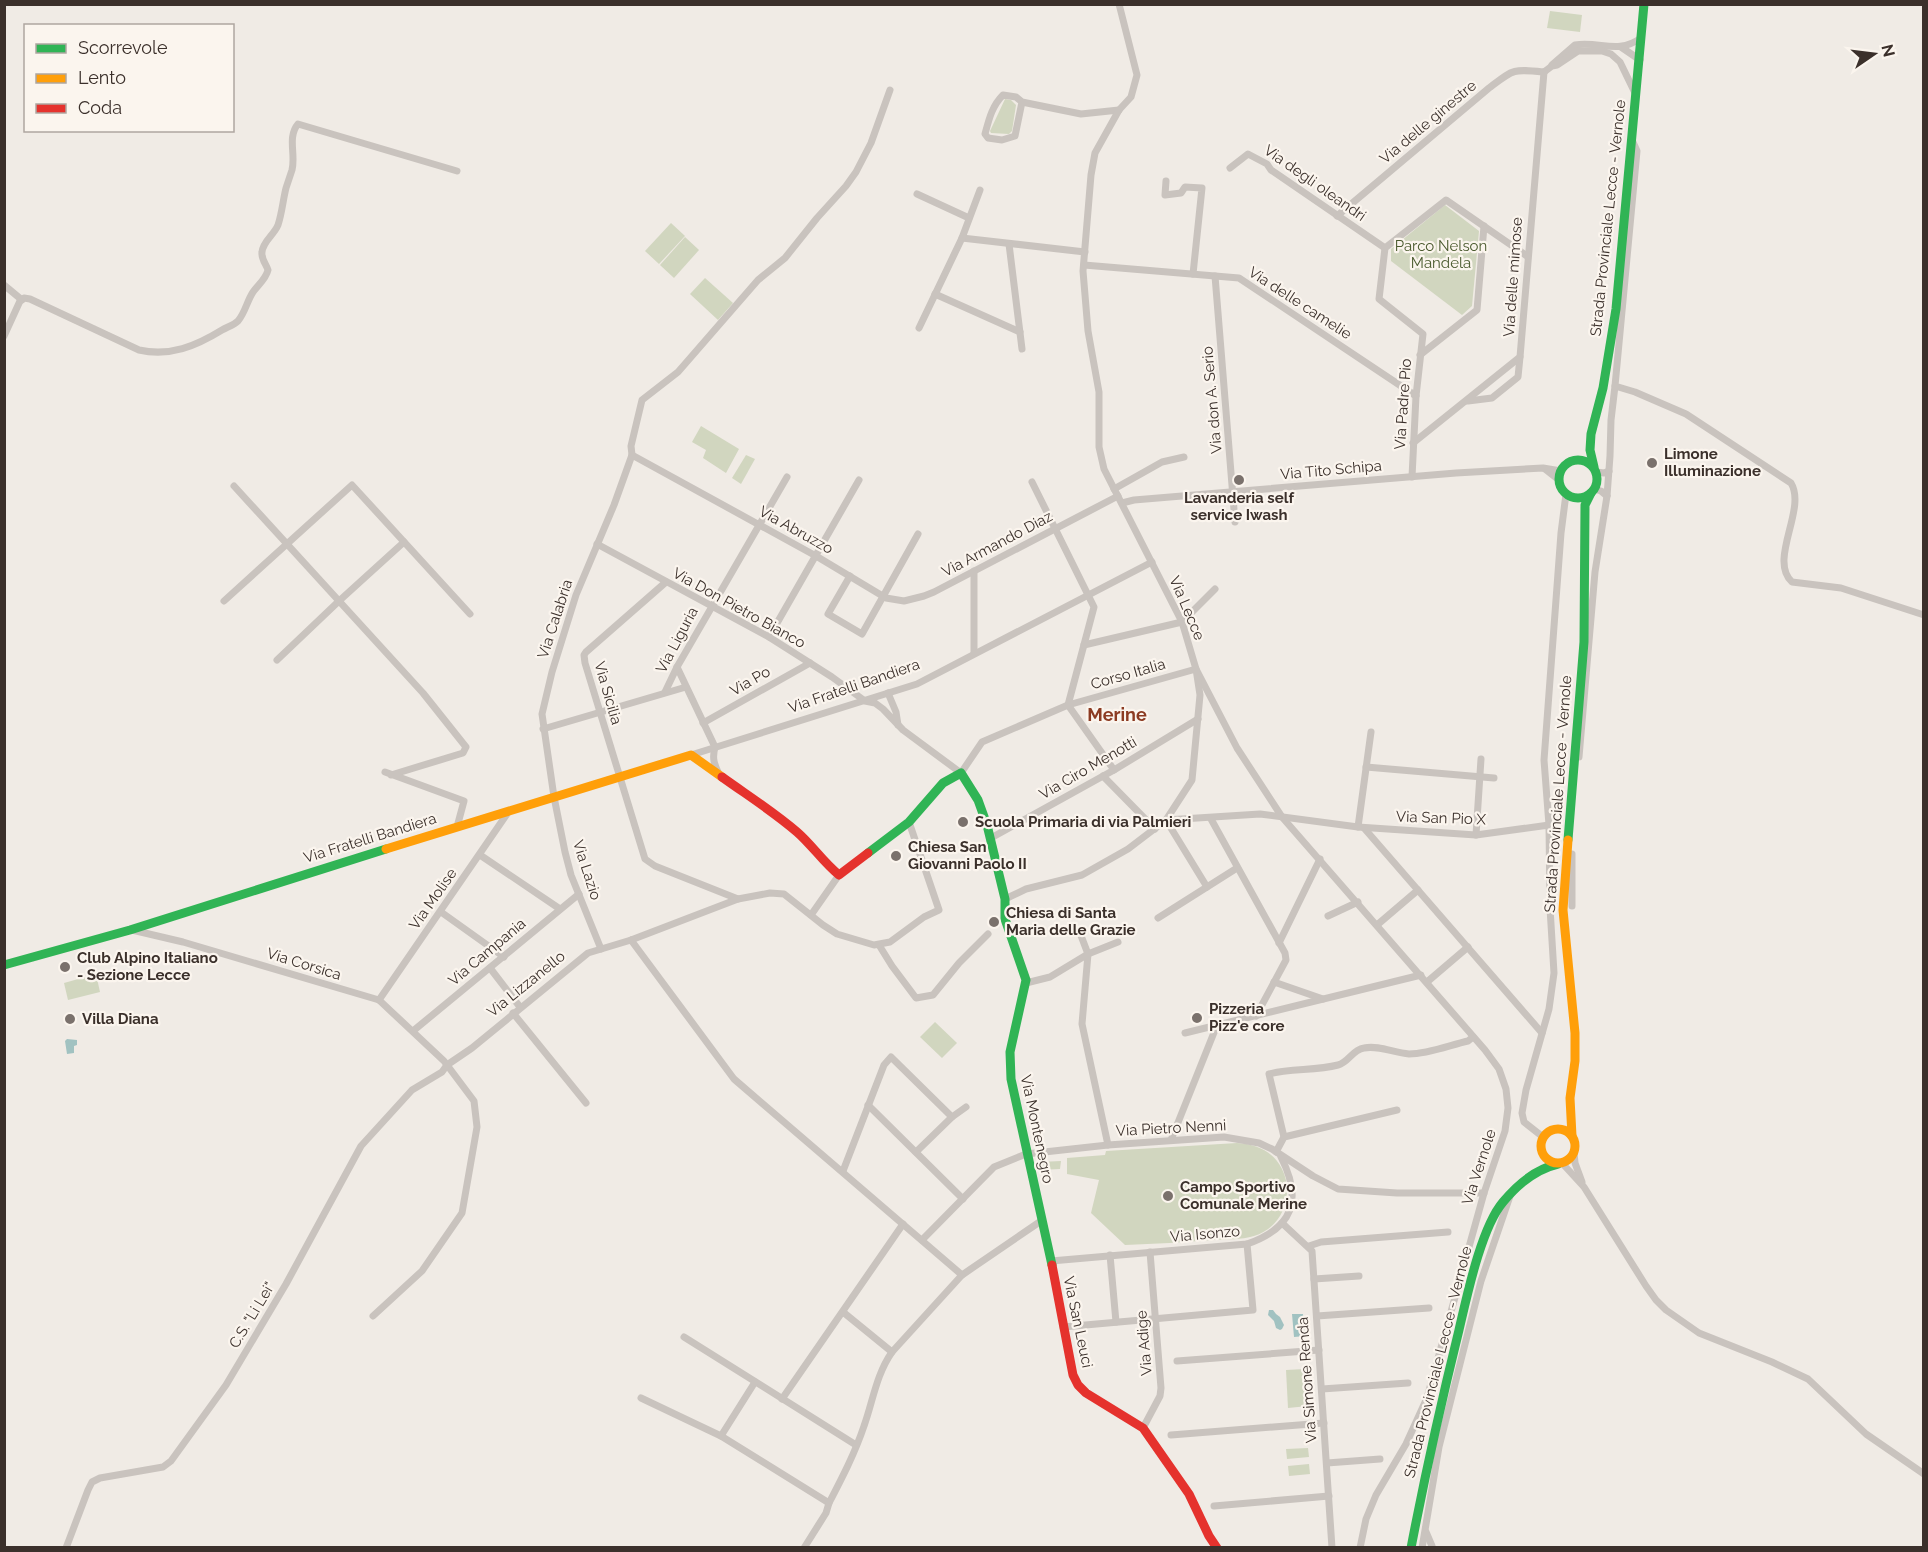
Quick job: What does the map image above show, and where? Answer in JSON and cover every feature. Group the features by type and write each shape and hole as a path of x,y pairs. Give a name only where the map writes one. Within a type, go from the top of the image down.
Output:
{"street":[{"name":"Via Lecce","path":"1005,899 1026,889 1082,875 1128,849 1166,820 1192,780 1200,695 1196,669 1182,622 1104,469 1099,447 1099,392 1088,331 1084,265 1091,175 1095,153 1119,110 1131,97 1137,75 1119,4"},
{"name":"Strada Provinciale Lecce - Vernole","path":"1527,1179 1545,1167 1572,1157 1576,1147 1570,1122 1575,1033 1563,910 1584,642 1586,505 1597,483 1590,450 1616,309 1644,4"},
{"path":"1544,72 1575,45 1621,47 1630,45 1641,38"},
{"path":"1621,47 1640,60"},
{"path":"1551,66 1557,65 1573,52 1584,50 1611,54 1620,62 1636,96"},
{"path":"1620,62 1629,63 1640,60"},
{"name":"Via delle ginestre","path":"1337,216 1489,88 1509,74 1517,70 1544,72"},
{"name":"Via delle mimose","path":"1413,443 1520,357 1544,72"},
{"name":"Via Calabria","path":"554,798 543,729 543,706 576,595 614,505 632,455 631,446 642,400 678,372 758,280 785,258 846,186 872,143 890,90"},
{"path":"1022,102 1016,136 1002,140 988,138 985,134 990,115 1003,95 1016,97 1022,102 1081,114 1119,110"},
{"path":"4,336 22,300 30,298 139,350 160,353 195,345 237,322 252,294 267,276 268,270 262,252 279,223 292,168 294,155 291,147 294,129 298,124 457,171"},
{"path":"1572,906 1570,879 1574,818 1595,572 1607,496 1611,420 1637,151 1632,140"},
{"name":"Via degli oleandri","path":"1230,168 1248,154 1267,164 1271,170 1385,248"},
{"path":"1166,181 1165,195 1181,193 1185,187 1202,188 1194,274"},
{"path":"919,328 962,238 980,190"},
{"path":"916,194 969,218"},
{"path":"1385,248 1446,200 1527,256"},
{"path":"1420,355 1477,310 1484,226"},
{"path":"962,238 1085,252"},
{"path":"1009,244 1022,349"},
{"name":"Via Padre Pio","path":"1385,248 1379,300 1423,334 1416,396 1412,477"},
{"name":"Via delle camelie","path":"1084,265 1239,278 1416,396"},
{"name":"Via don A. Serio","path":"1215,276 1235,522"},
{"path":"4,285 22,300"},
{"path":"935,294 1020,332"},
{"path":"1465,402 1492,398 1518,377 1520,357"},
{"path":"1615,386 1686,414 1791,483 1795,498 1784,569 1785,576 1792,582 1841,588 1923,615"},
{"name":"Strada Provinciale Lecce - Vernole","path":"1585,527 1570,495 1560,485 1560,475 1570,461 1576,459 1592,434"},
{"name":"Via Abruzzo","path":"632,455 816,556 884,597"},
{"name":"Via Armando Diaz","path":"884,597 904,601 924,596 1118,496 1162,462 1184,457"},
{"path":"1576,459 1586,461 1595,470 1604,473 1609,471"},
{"name":"Via Tito Schipa","path":"1118,496 1134,500 1543,468 1560,475"},
{"name":"Via Liguria","path":"665,693 677,667 787,477"},
{"path":"769,637 859,480"},
{"path":"1032,482 1094,607 1070,705 1113,770"},
{"path":"224,601 352,485 470,614"},
{"path":"234,486 423,693 466,747 463,753 388,774 464,801 457,827"},
{"path":"1543,1137 1524,1122 1522,1113 1526,1090 1549,1009 1554,973 1550,908 1549,825 1544,760 1561,533 1570,495 1586,496 1593,491 1602,491 1607,496"},
{"path":"850,576 828,615 862,634 918,534"},
{"path":"277,660 405,542"},
{"name":"Via Don Pietro Bianco","path":"597,544 769,637 865,700 875,703 898,725 961,773"},
{"name":"Via Fratelli Bandiera","path":"4,965 130,930 917,684 1152,562"},
{"path":"974,571 974,653"},
{"name":"Via Sicilia","path":"666,582 584,656 643,856 649,864 738,899"},
{"path":"1084,645 1182,622 1215,589"},
{"name":"Via Po","path":"703,723 810,663"},
{"path":"677,667 715,747 712,756 719,774"},
{"name":"Corso Italia","path":"961,773 982,742 1070,705 1196,669"},
{"name":"Via Vernole","path":"1196,669 1238,748 1281,816 1473,1037 1499,1069 1506,1089 1508,1100 1505,1131 1484,1193 1426,1398 1406,1444 1376,1495 1366,1519 1360,1548"},
{"path":"543,729 686,687"},
{"path":"888,693 896,712 898,725"},
{"name":"Via Ciro Menotti","path":"991,838 1103,776 1198,719"},
{"path":"1371,732 1361,827 1542,1033"},
{"path":"691,755 795,830 839,875"},
{"path":"1476,835 1481,759"},
{"path":"1366,767 1494,778"},
{"path":"811,915 839,875 909,822 943,783 961,773"},
{"name":"Via Montenegro","path":"961,773 978,800 991,838 1005,899 1005,919 1023,968 1026,983 1010,1052 1010,1067 1026,1154 1051,1261"},
{"path":"1103,776 1155,829"},
{"name":"Via Lazio","path":"554,798 565,852 601,949"},
{"name":"Via Molise","path":"379,1000 509,811"},
{"path":"1166,820 1210,819 1260,814 1281,816"},
{"name":"Via San Pio X","path":"1281,816 1361,827 1476,835 1549,825"},
{"path":"1210,819 1286,953 1286,960 1256,1016"},
{"path":"1166,820 1207,887"},
{"path":"909,822 939,910 924,917 890,942 879,945 892,966 916,998 933,995 959,963 988,934"},
{"path":"480,855 560,909"},
{"path":"1280,943 1320,860"},
{"path":"1158,918 1237,868"},
{"path":"1377,925 1418,890"},
{"name":"Via Lizzanello","path":"447,1065 472,1048 588,953 630,940 738,899 770,893 784,894 823,926 837,934 879,945"},
{"name":"Via Campania","path":"413,1031 579,894"},
{"path":"1328,916 1358,902"},
{"path":"441,912 504,957"},
{"name":"Via Corsica","path":"130,930 194,945 379,1000 447,1065 474,1101 477,1127 462,1213 422,1270 373,1316"},
{"path":"1080,933 1088,954 1082,1024 1108,1145"},
{"path":"630,940 734,1079 962,1275"},
{"path":"1026,983 1050,977 1088,954 1118,942"},
{"path":"1427,982 1468,947"},
{"path":"490,968 520,1007"},
{"path":"1185,1033 1421,975"},
{"path":"1274,982 1323,999"},
{"path":"513,1013 586,1102"},
{"path":"1171,1140 1217,1025"},
{"path":"1448,1232 1321,1242 1309,1246 1282,1223 1289,1212 1293,1195 1291,1178 1278,1154 1284,1137 1269,1074 1342,1064 1352,1053 1364,1048 1372,1047 1412,1054 1468,1041 1473,1037"},
{"path":"843,1171 884,1065 891,1057 952,1117"},
{"name":"C.S. \"Li Lei\"","path":"66,1548 92,1482 100,1478 163,1467 171,1461 226,1385 286,1284 361,1146 402,1098 442,1072 447,1065"},
{"name":"Strada Provinciale Lecce - Vernole","path":"1411,1548 1426,1467 1466,1301 1485,1236 1502,1203 1527,1179 1537,1164 1543,1137 1555,1129 1562,1120 1570,1098"},
{"path":"868,1105 963,1198"},
{"path":"916,1152 952,1117 966,1107"},
{"path":"1284,1137 1397,1110"},
{"path":"1555,1129 1565,1130 1572,1136"},
{"name":"Via Pietro Nenni","path":"922,1240 994,1167 1026,1154 1108,1145 1224,1137 1241,1139 1259,1143 1338,1189 1484,1193"},
{"path":"1541,1151 1548,1160 1560,1163 1584,1187"},
{"path":"1574,1152 1575,1163 1584,1187 1646,1286 1666,1310 1699,1333 1780,1365 1808,1379 1866,1434 1923,1474"},
{"path":"1426,1531 1422,1547 1433,1547 1425,1523 1439,1447 1481,1281 1510,1196"},
{"path":"804,1548 826,1513 843,1476 864,1428 879,1376 892,1352 962,1275 1041,1221"},
{"name":"Via Isonzo","path":"1051,1261 1247,1244 1265,1238 1282,1223"},
{"path":"783,1400 903,1224"},
{"path":"1063,1327 1253,1310 1247,1244"},
{"name":"Via Simone Renda","path":"1309,1246 1312,1251 1317,1316 1332,1548"},
{"name":"Via Adige","path":"1143,1428 1160,1396 1161,1388 1150,1252"},
{"path":"1110,1256 1116,1322"},
{"name":"Via San Leuci","path":"1051,1261 1069,1360 1078,1385 1098,1401 1143,1428 1185,1487 1217,1548"},
{"path":"1314,1279 1359,1276"},
{"path":"1317,1316 1428,1308"},
{"path":"843,1312 892,1352"},
{"path":"684,1337 856,1445"},
{"path":"1177,1361 1319,1350"},
{"path":"721,1436 755,1382"},
{"path":"1322,1389 1408,1383"},
{"path":"641,1398 721,1436 829,1503"},
{"path":"1170,1435 1324,1423"},
{"path":"1327,1463 1380,1459"},
{"path":"1214,1506 1329,1497"}],"green space":[{"path":"1550,11 1582,15 1580,32 1547,28"},
{"path":"1005,99 1011,100 1016,105 1012,131 1009,134 991,133 990,131"},
{"name":"Parco Nelson Mandela","path":"1445,205 1479,231 1472,306 1462,315 1391,261 1391,249"},
{"path":"671,223 685,236 659,264 645,251"},
{"path":"685,237 699,250 674,278 660,265"},
{"path":"705,278 733,303 718,320 690,294"},
{"path":"701,426 739,449 726,473 703,458 706,450 692,442"},
{"path":"746,455 755,459 741,484 732,478"},
{"path":"96,974 100,992 68,1000 64,983"},
{"path":"935,1022 957,1043 942,1058 920,1037"},
{"name":"Campo Sportivo Comunale Merine","path":"1237,1143 1251,1145 1269,1153 1282,1169 1286,1179 1286,1200 1279,1218 1264,1232 1249,1237 1125,1245 1091,1213 1099,1180 1067,1174 1067,1158 1105,1155 1106,1151"},
{"path":"1061,1161 1060,1169 1040,1170 1040,1162"},
{"path":"1305,1369 1308,1406 1288,1408 1286,1370"},
{"path":"1308,1448 1309,1457 1287,1459 1286,1449"},
{"path":"1309,1464 1310,1474 1289,1476 1288,1466"}],"water":[{"path":"67,1039 77,1040 74,1053 67,1054 65,1041"},
{"path":"1269,1310 1273,1310 1280,1317 1284,1325 1282,1329 1276,1328 1274,1321 1268,1315"},
{"path":"1292,1314 1303,1314 1305,1336 1294,1337"}],"traffic: fast":[{"path":"1594,467 1590,450 1591,434 1603,388 1616,309 1644,4"},
{"path":"1578,460 1592,465 1597,479 1592,493 1578,498 1564,493 1559,479 1564,465 1578,460"},
{"path":"1568,840 1584,642 1585,505 1591,493"},
{"path":"868,853 909,822 943,783 961,773 978,800 987,825 1005,899 1005,919 1026,980 1010,1052 1011,1079 1052,1265"},
{"path":"4,965 130,930 386,849"},
{"path":"1411,1548 1471,1281 1488,1228 1503,1202 1521,1184 1535,1174 1558,1164"}],"traffic: slow":[{"path":"386,849 691,755 722,777"},
{"path":"1568,840 1563,910 1575,1033 1575,1061 1570,1098 1572,1136"},
{"path":"1558,1129 1570,1134 1575,1146 1570,1158 1558,1163 1546,1158 1541,1146 1546,1134 1558,1129"}],"traffic: jam":[{"path":"722,777 797,832 839,875 868,853"},
{"path":"1052,1265 1073,1375 1078,1385 1086,1393 1143,1428 1189,1494 1217,1548"}],"place":[{"name":"Limone Illuminazione","path":"1652,463"},
{"name":"Lavanderia self service Iwash","path":"1239,480"},
{"name":"Scuola Primaria di via Palmieri","path":"963,822"},
{"name":"Chiesa San Giovanni Paolo II","path":"896,856"},
{"name":"Chiesa di Santa Maria delle Grazie","path":"994,922"},
{"name":"Club Alpino Italiano - Sezione Lecce","path":"65,967"},
{"name":"Pizzeria Pizz'e core","path":"1197,1018"},
{"name":"Villa Diana","path":"70,1019"},
{"name":"Campo Sportivo Comunale Merine","path":"1168,1196"}],"district":[{"name":"Merine","path":"1117,715"}]}
